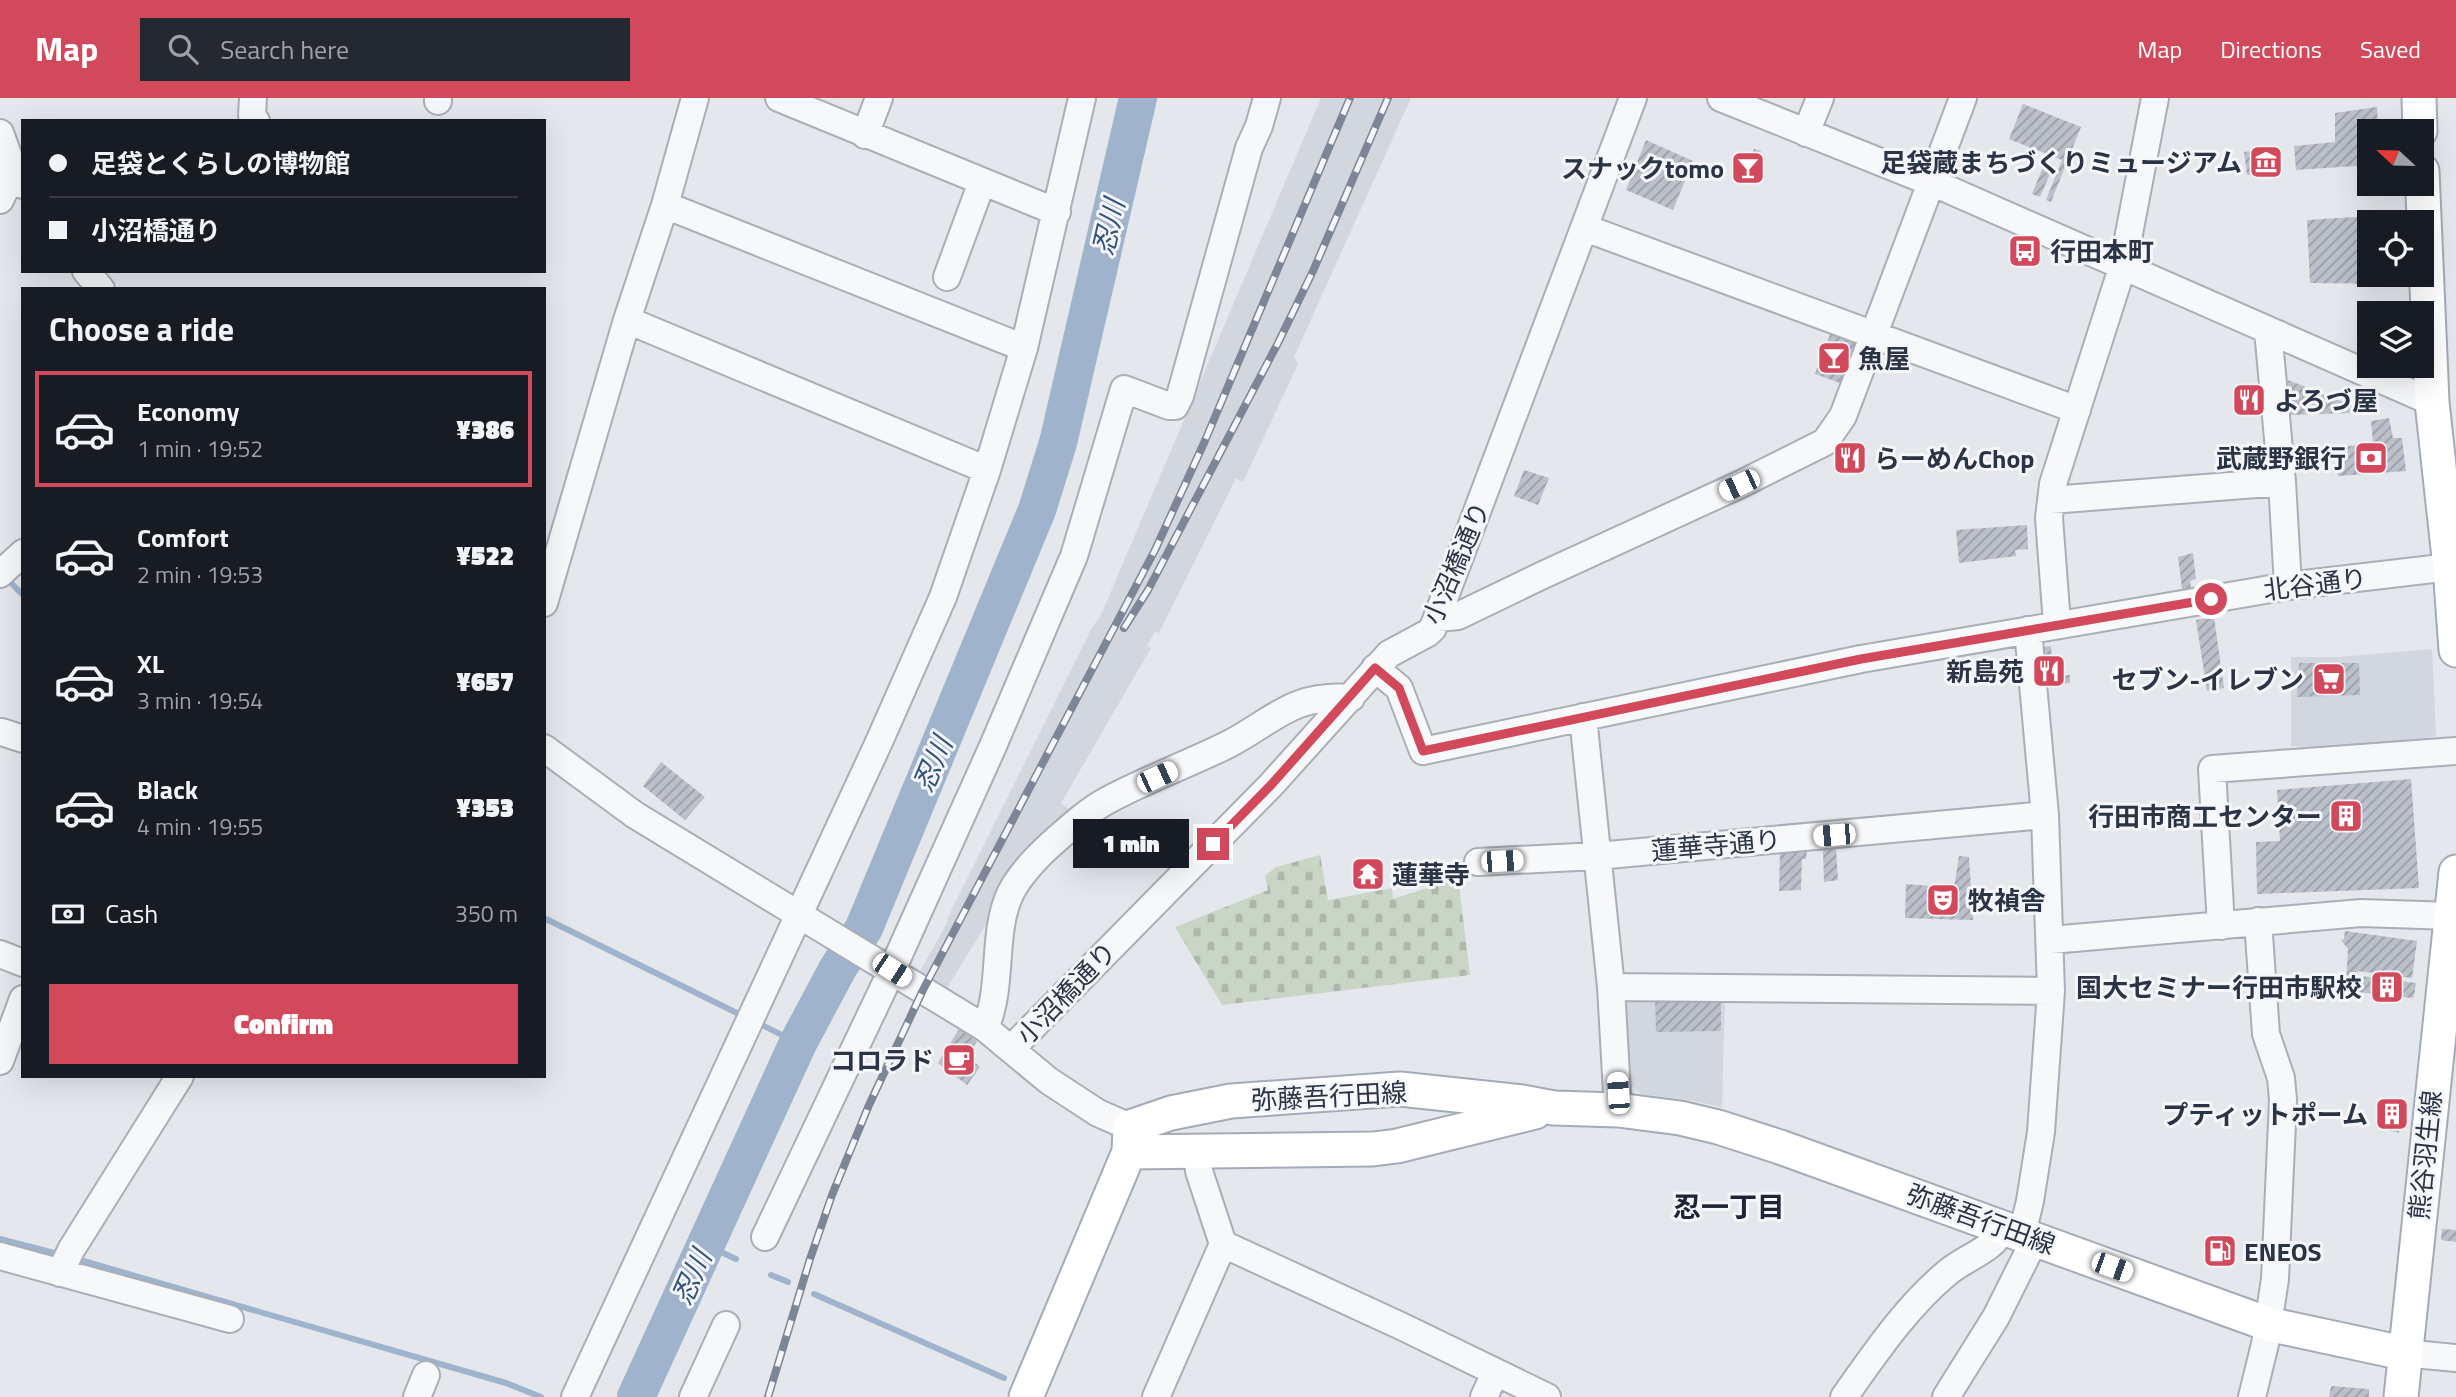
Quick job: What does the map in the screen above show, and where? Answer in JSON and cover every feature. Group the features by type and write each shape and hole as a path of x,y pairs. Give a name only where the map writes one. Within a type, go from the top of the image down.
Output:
{"main road":[{"path":"2419,98 2420,119"},
{"path":"2424,196 2444,406 2456,650"},
{"name":"熊谷羽生線","path":"2400,1397 2453,924 2456,872"},
{"name":"弥藤吾行田線","path":"1130,1139 1171,1113 1231,1101 1381,1089 1522,1102 1554,1108 1618,1110 1681,1118 1780,1147 2268,1324 2403,1353"},
{"name":"弥藤吾行田線","path":"1130,1139 1197,1152 1373,1149 1398,1146 1554,1108"},
{"path":"1026,1397 1130,1139"}],"street":[{"path":"253,98 252,116 254,119"},
{"path":"546,596 695,98"},
{"path":"779,98 1057,212"},
{"path":"865,135 879,98"},
{"path":"575,1397 802,915 943,597 987,470 1024,348 1082,98"},
{"path":"765,1237 993,746 1074,556 1124,389 1169,406 1175,406 1180,396 1249,148 1267,98"},
{"name":"小沼橋通り","path":"1011,1049 1271,785 1388,654 1428,633 1438,618 1633,98"},
{"path":"1721,98 1931,183 2444,406"},
{"path":"1806,133 1820,98"},
{"path":"1438,618 1458,616 1825,442 1843,416 1963,98"},
{"path":"2057,624 2049,518 2053,484 2123,265 2155,98"},
{"path":"0,133 18,178 0,201"},
{"path":"947,277 982,182"},
{"path":"665,205 1024,348"},
{"path":"1585,228 2077,410"},
{"path":"88,273 99,287"},
{"path":"627,320 987,470"},
{"path":"2268,330 2282,482 2288,586"},
{"path":"2051,500 2282,482"},
{"path":"0,574 21,555"},
{"name":"北谷通り","path":"1375,668 1399,688 1423,751 1861,659 2288,586 2450,567"},
{"path":"1946,1397 1996,1317 2030,1201 2041,1132 2052,991 2051,940 2045,815 2028,630"},
{"path":"985,1028 993,1006 1004,916 1011,892 1041,854 1066,831 1108,800 1231,743 1280,712 1314,698 1351,698"},
{"path":"1583,717 1611,987 1618,1110"},
{"path":"546,749 635,815 985,1028 1049,1081 1102,1115 1130,1139"},
{"path":"2221,926 2211,769 2456,751"},
{"name":"蓮華寺通り","path":"1478,862 1597,856 2045,815"},
{"path":"2051,940 2361,913 2453,924"},
{"path":"2252,1397 2275,1279 2283,1100 2281,1078 2266,1034 2258,921"},
{"path":"0,954 21,962"},
{"path":"1611,987 2052,991"},
{"path":"0,1061 21,1004"},
{"path":"60,1273 71,1250 179,1078"},
{"path":"1156,1397 1223,1244 1199,1171 1197,1152"},
{"path":"1844,1397 1905,1316 1947,1273 1995,1243 2020,1233"},
{"path":"1223,1244 1401,1326 1490,1385 1547,1397"},
{"path":"0,1256 230,1319"},
{"path":"693,1397 726,1325"},
{"path":"2403,1353 2456,1359"}],"shaded area":[{"path":"1321,98 1411,98 1294,357 1298,364 1243,482 1236,478 1159,633 1155,631 1147,646 1151,648 1061,803 1071,811 1026,849 1014,864 990,918 945,991 918,975 948,921 1093,626 1101,615"},
{"path":"2432,649 2436,736 2384,746 2291,746 2291,657 2339,657"},
{"path":"1623,995 1725,995 1722,1107 1641,1094 1628,1082"}],"green space":[{"path":"1320,855 1328,900 1392,888 1393,899 1458,878 1470,975 1222,1005 1175,927 1268,890 1265,876 1276,867"}],"building":[{"path":"2023,104 2081,127 2051,202 2046,200 2062,160 2009,139"},
{"path":"2377,107 2378,119 2357,119 2357,166 2296,170 2294,146 2335,142 2335,113"},
{"path":"1646,140 1693,161 1673,210 1626,190"},
{"path":"2277,148 2278,172 2247,175 2244,152"},
{"path":"1754,149 1761,151 1748,184 1740,182"},
{"path":"2045,162 2054,165 2040,197 2032,194"},
{"path":"2357,217 2357,284 2310,283 2307,220"},
{"path":"1831,332 1856,342 1840,383 1815,374"},
{"path":"2288,380 2354,406 2351,413 2290,415"},
{"path":"2258,393 2260,406 2243,408 2241,395"},
{"path":"2389,418 2393,438 2402,438 2406,471 2338,476 2335,448 2373,443 2371,421"},
{"path":"1854,443 1864,463 1844,471 1836,452"},
{"path":"1524,470 1549,478 1538,505 1514,496"},
{"path":"2027,525 2028,549 2015,550 2016,556 1959,563 1956,530"},
{"path":"2193,553 2196,579 2190,581 2192,594 2183,596 2178,557"},
{"path":"2214,617 2224,688 2207,691 2196,620"},
{"path":"2051,646 2052,665 2059,665 2058,675 2070,675 2070,683 2041,686 2037,648"},
{"name":"セブン-イレブン","path":"2299,663 2359,663 2360,695 2297,697"},
{"path":"661,762 705,797 685,820 643,786"},
{"name":"行田市商工センター","path":"2411,779 2419,888 2257,894 2256,842 2280,841 2277,790"},
{"path":"1780,848 1807,848 1806,859 1802,859 1801,890 1779,891"},
{"path":"1836,848 1838,880 1824,882 1823,849"},
{"path":"1959,856 1969,857 1973,920 1905,918 1906,884 1954,888"},
{"path":"2345,931 2417,941 2412,978 2358,971 2356,985 2346,983 2348,949 2341,940 2344,939"},
{"name":"国大セミナー行田市駅校","path":"2361,976 2416,983 2414,996 2412,998 2359,992"},
{"path":"1721,998 1721,1031 1656,1032 1655,1000"},
{"path":"959,1029 977,1041 968,1056 980,1067 967,1085 938,1063"},
{"name":"プティットポーム","path":"2385,1104 2402,1105 2399,1133 2382,1128"},
{"path":"2442,1229 2456,1230 2456,1242 2441,1240"},
{"path":"2331,1386 2369,1389 2369,1397 2329,1397"}],"waterway":[{"name":"忍川","path":"636,1397 798,1043 838,968 864,928 1037,510 1058,443 1138,98"},
{"path":"6,578 21,593"},
{"path":"546,919 743,1016"},
{"path":"756,1022 798,1043"},
{"path":"0,1239 62,1255"},
{"path":"704,1244 736,1259"},
{"path":"73,1258 506,1383 541,1397"},
{"path":"771,1275 788,1282"},
{"path":"814,1294 1004,1378"}],"railway":[{"path":"768,1397 832,1195 869,1105 923,990 1155,550 1204,443 1350,98"},
{"path":"1124,628 1148,590 1278,343 1313,271 1388,98"}],"place":[{"name":"足袋蔵まちづくりミュージアム","path":"2266,162"},
{"name":"スナックtomo","path":"1748,168"},
{"name":"行田本町","path":"2025,251"},
{"name":"魚屋","path":"1834,358"},
{"name":"よろづ屋","path":"2249,400"},
{"name":"らーめんChop","path":"1850,458"},
{"name":"武蔵野銀行","path":"2371,458"},
{"name":"新島苑","path":"2049,671"},
{"name":"セブン-イレブン","path":"2329,679"},
{"name":"行田市商工センター","path":"2346,816"},
{"name":"蓮華寺","path":"1368,874"},
{"name":"牧禎舎","path":"1943,900"},
{"name":"国大セミナー行田市駅校","path":"2387,987"},
{"name":"コロラド","path":"959,1060"},
{"name":"プティットポーム","path":"2392,1114"},
{"name":"ENEOS","path":"2220,1251"}],"district":[{"name":"忍一丁目","path":"1729,1206"}],"route":[{"path":"1213,844 1271,785 1375,668 1399,688 1423,751 1861,659 2211,599"}]}
